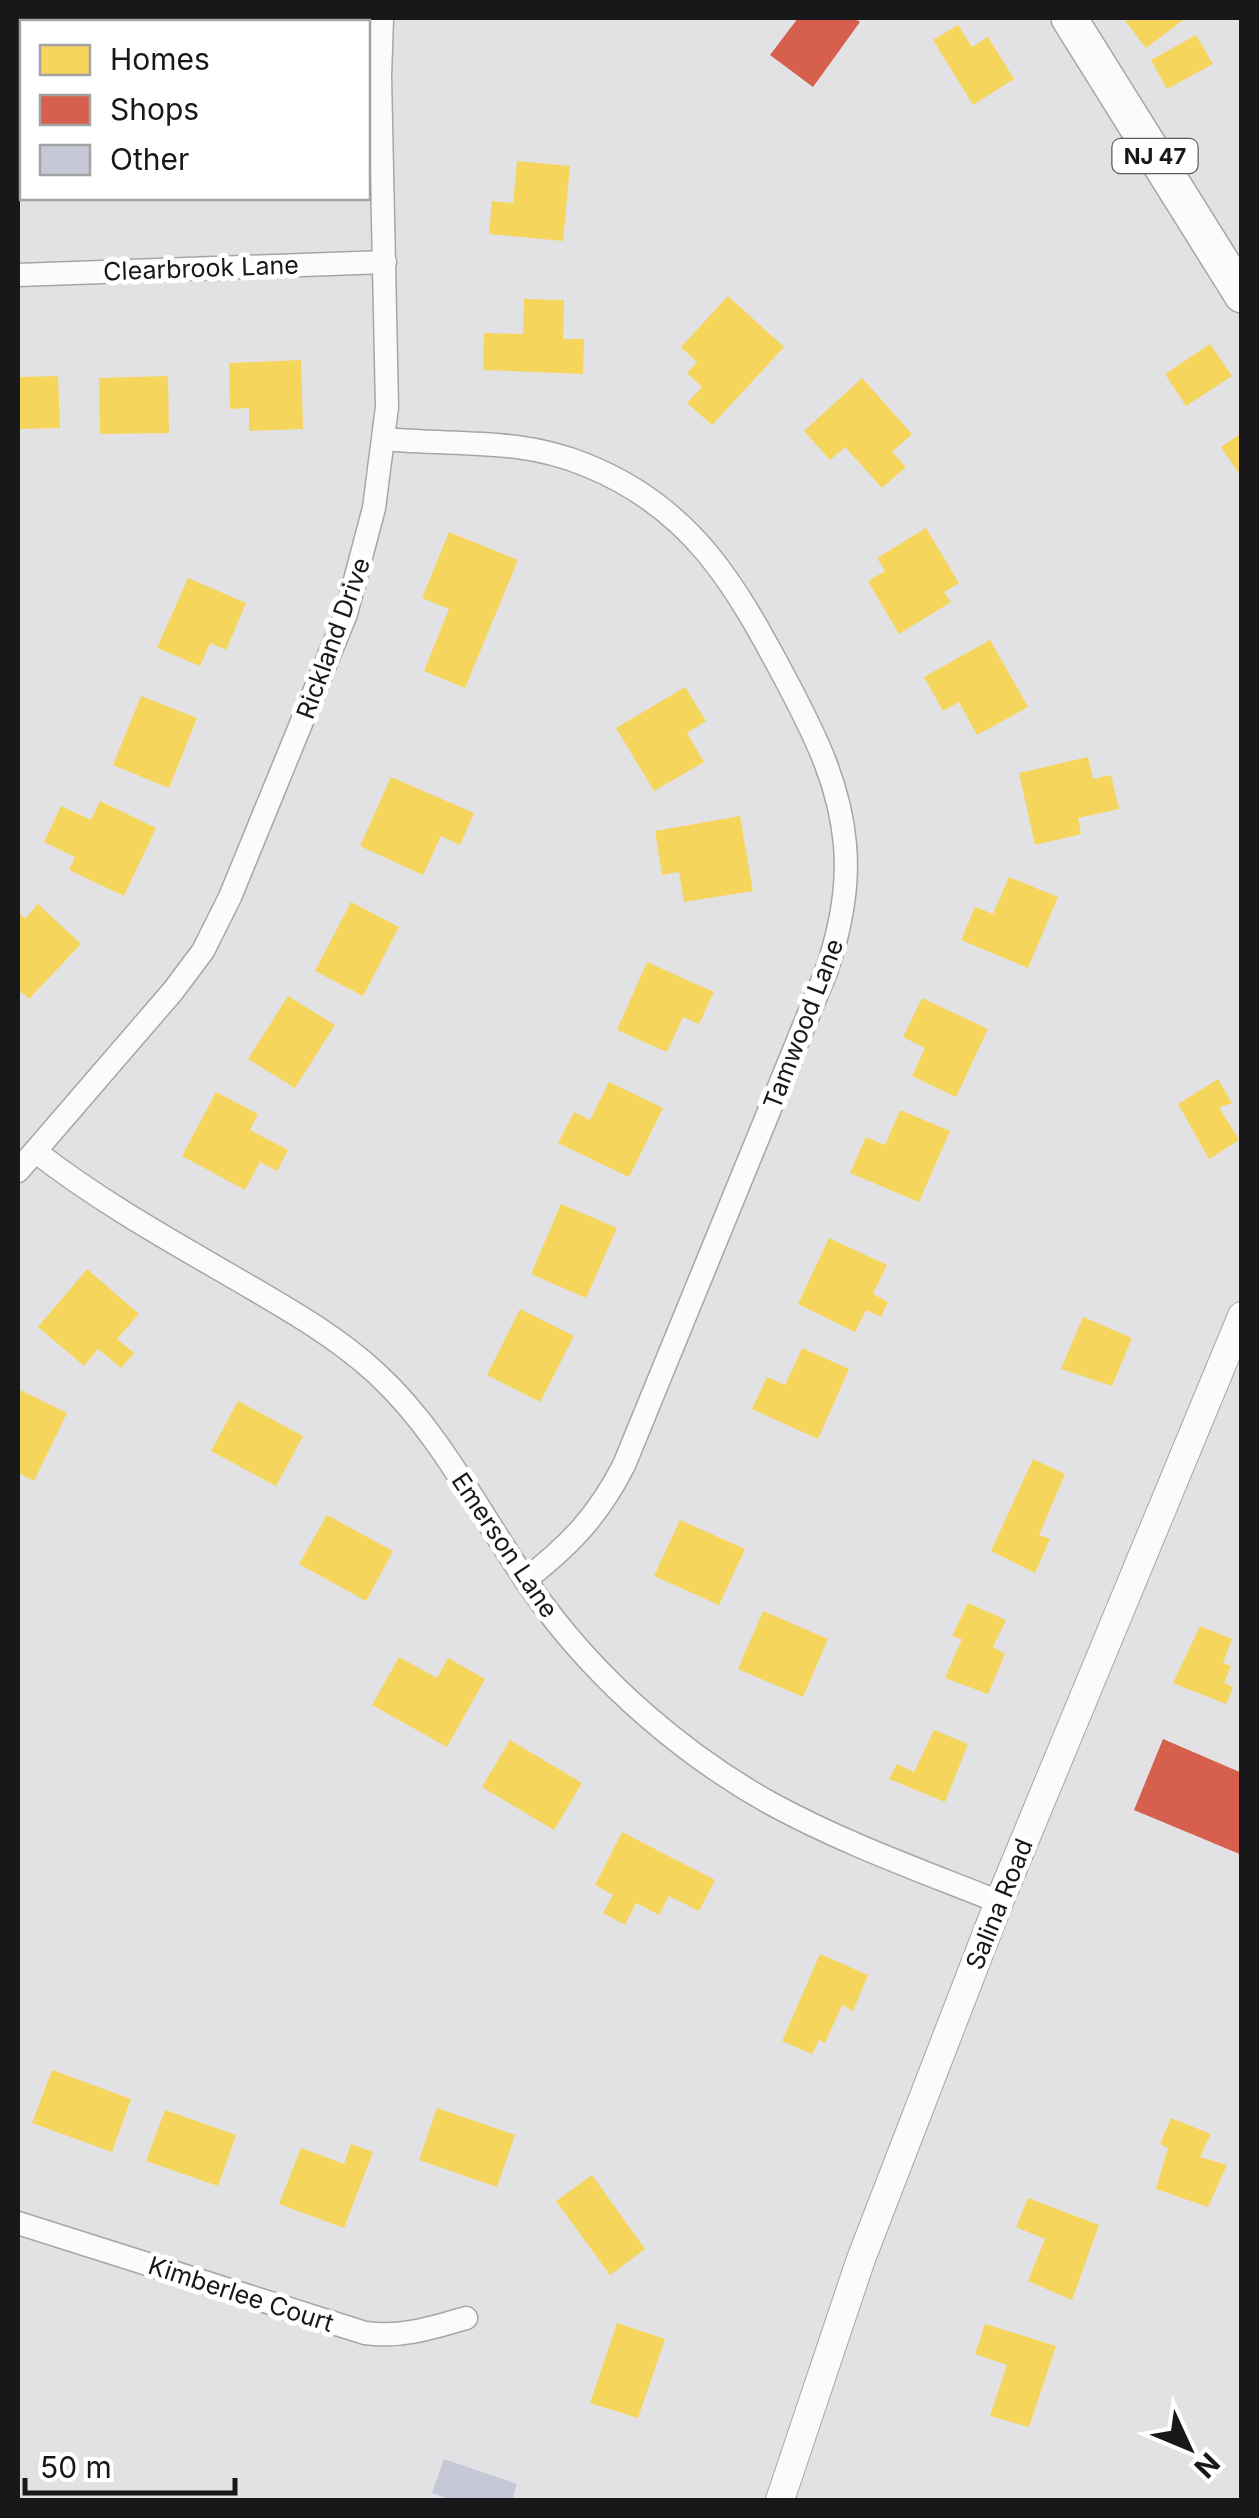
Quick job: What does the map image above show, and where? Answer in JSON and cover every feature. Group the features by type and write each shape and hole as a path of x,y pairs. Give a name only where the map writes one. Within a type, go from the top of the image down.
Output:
{"main road":[{"name":"NJ 47","path":"1069,18 1242,296"}],"street":[{"name":"Rickland Drive","path":"18,1172 174,991 218,924 346,614 370,526 385,439 382,18"},
{"name":"Clearbrook Lane","path":"18,275 385,262"},
{"name":"Tamwood Lane","path":"385,439 491,442 541,450 612,476 668,513 720,567 754,618 826,760 844,835 844,898 826,972 624,1465 585,1528 525,1580"},
{"name":"Emerson Lane","path":"35,1151 86,1190 300,1316 362,1360 397,1394 428,1433 563,1631 619,1690 724,1774 843,1839 999,1902"},
{"name":"Salina Road","path":"780,2500 861,2259 999,1902 1242,1316"},
{"name":"Kimberlee Court","path":"18,2223 365,2333 405,2334 466,2318"}],"building: Homes":[{"path":"214,18 270,18 270,20"},
{"path":"1123,18 1186,18 1146,48"},
{"path":"958,25 972,47 988,37 1014,79 973,105 933,40"},
{"path":"1196,35 1213,64 1167,89 1151,60"},
{"path":"18,115 20,115 20,178"},
{"path":"517,161 570,166 563,241 489,234 492,201 513,203"},
{"path":"728,296 784,347 712,425 687,403 702,387 687,373 697,362 681,347"},
{"path":"524,299 564,300 563,339 584,339 583,374 483,370 484,333 523,334"},
{"path":"1210,344 1232,376 1186,406 1165,374"},
{"path":"301,360 303,429 249,431 249,408 230,409 229,363"},
{"path":"58,376 60,428 18,429 18,377"},
{"path":"168,376 169,433 100,434 99,378"},
{"path":"862,378 912,434 892,452 906,467 882,488 845,447 830,460 804,431"},
{"path":"1242,433 1242,478 1221,447"},
{"path":"926,528 959,583 944,592 951,602 899,634 868,581 885,571 877,558"},
{"path":"449,532 518,560 465,688 424,671 449,609 422,598"},
{"path":"188,578 246,603 226,650 210,643 200,666 157,648"},
{"path":"990,640 1028,707 977,735 959,702 943,711 924,677"},
{"path":"685,687 706,721 687,733 704,762 654,791 616,728"},
{"path":"141,696 197,718 169,788 113,765"},
{"path":"1088,757 1093,779 1111,775 1119,809 1078,818 1081,834 1035,845 1019,773"},
{"path":"391,777 474,813 460,845 441,836 423,875 360,846"},
{"path":"100,801 156,828 124,896 69,870 75,857 44,842 61,806 91,820"},
{"path":"740,816 753,891 684,902 679,872 662,875 655,831"},
{"path":"1009,877 1058,897 1028,968 961,940 975,907 993,914"},
{"path":"351,902 399,927 363,996 315,971"},
{"path":"38,904 81,944 29,999 18,989 18,912 25,919"},
{"path":"647,962 714,992 699,1024 683,1017 667,1052 617,1030"},
{"path":"288,996 335,1025 295,1088 248,1059"},
{"path":"922,998 988,1029 956,1097 912,1076 925,1048 903,1037"},
{"path":"1218,1079 1232,1103 1219,1107 1239,1140 1209,1159 1178,1104"},
{"path":"609,1082 663,1108 629,1177 558,1143 574,1112 590,1120"},
{"path":"216,1092 258,1114 250,1130 288,1150 277,1171 260,1162 245,1190 182,1156"},
{"path":"900,1110 950,1131 919,1202 850,1173 866,1137 885,1145"},
{"path":"561,1204 617,1228 586,1298 531,1274"},
{"path":"829,1238 887,1265 873,1294 888,1302 881,1317 866,1310 855,1332 798,1304"},
{"path":"87,1269 139,1314 117,1339 134,1353 121,1368 98,1349 84,1366 38,1327"},
{"path":"520,1309 574,1336 540,1402 487,1375"},
{"path":"1083,1317 1132,1338 1112,1386 1061,1369"},
{"path":"802,1348 849,1369 818,1439 752,1409 767,1377 785,1385"},
{"path":"18,1389 67,1413 34,1481 18,1473"},
{"path":"238,1401 303,1436 276,1486 211,1451"},
{"path":"1033,1459 1065,1474 1039,1535 1050,1539 1035,1573 991,1551"},
{"path":"327,1515 393,1551 366,1601 299,1564"},
{"path":"680,1520 745,1549 719,1605 654,1576"},
{"path":"968,1603 1006,1620 993,1647 1005,1654 988,1694 945,1678 962,1639 952,1636"},
{"path":"763,1611 828,1639 803,1697 738,1669"},
{"path":"1200,1626 1232,1639 1223,1663 1231,1666 1224,1683 1233,1687 1226,1704 1173,1683"},
{"path":"399,1657 437,1678 448,1658 485,1679 447,1747 372,1705"},
{"path":"934,1730 968,1744 945,1802 889,1779 897,1764 914,1772"},
{"path":"510,1740 582,1783 554,1830 482,1787"},
{"path":"622,1832 715,1880 699,1911 669,1896 659,1915 636,1903 625,1925 603,1913 613,1895 595,1885"},
{"path":"820,1954 868,1975 853,2011 842,2005 825,2043 819,2040 812,2054 782,2041"},
{"path":"52,2070 131,2099 112,2152 32,2123"},
{"path":"437,2108 515,2135 497,2187 419,2160"},
{"path":"165,2110 236,2135 218,2186 146,2161"},
{"path":"1171,2118 1211,2134 1200,2157 1227,2165 1208,2207 1156,2189 1168,2148 1160,2144"},
{"path":"351,2144 373,2152 344,2228 279,2204 301,2148 344,2164"},
{"path":"592,2175 645,2249 610,2275 556,2201"},
{"path":"1028,2198 1099,2225 1072,2300 1028,2281 1045,2239 1016,2227"},
{"path":"617,2323 665,2339 638,2418 590,2403"},
{"path":"985,2324 1056,2346 1029,2427 990,2416 1007,2365 975,2354"}],"building: Shops":[{"path":"798,18 854,18 860,22 813,87 770,55"},
{"path":"1163,1739 1242,1773 1242,1855 1134,1810"}],"building: Other":[{"path":"444,2459 517,2484 512,2500 453,2500 432,2493"}]}
